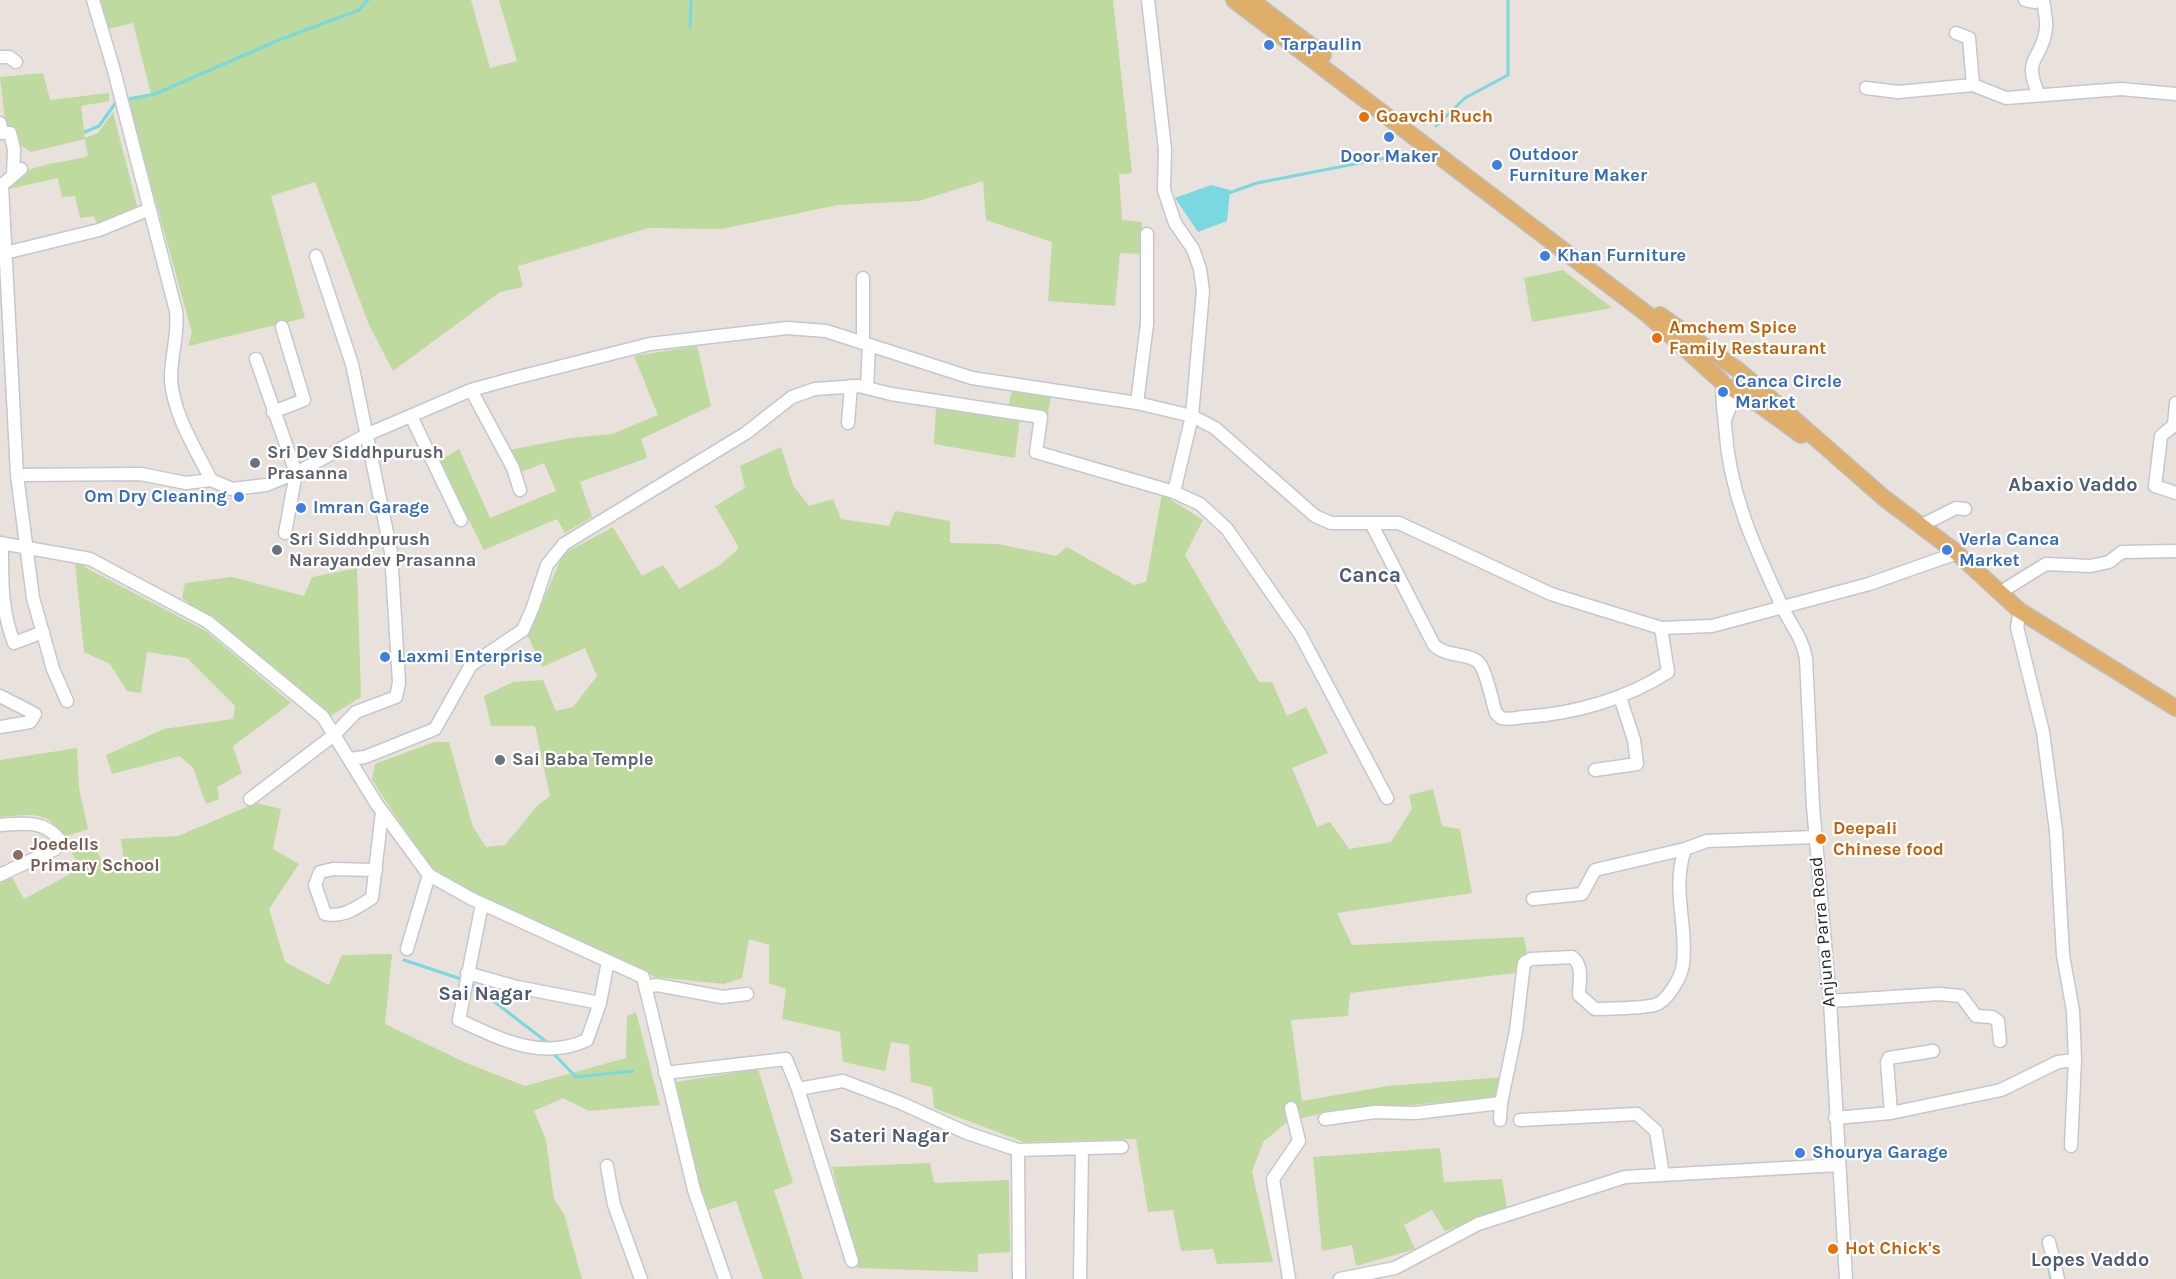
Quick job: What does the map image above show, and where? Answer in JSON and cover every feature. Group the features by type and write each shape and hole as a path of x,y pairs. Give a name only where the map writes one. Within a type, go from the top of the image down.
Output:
{"main road":[{"path":"1234,0 1647,314 1760,405 1814,445 1877,501 1953,555"},
{"path":"1251,0 1649,308 1731,381 1920,526 2020,611 2176,708"}],"street":[{"path":"93,0 176,311 178,331 171,380 178,413 211,480"},
{"path":"1148,0 1165,149 1164,190 1175,223 1193,249 1200,269 1203,291 1192,416 1174,492"},
{"path":"2025,0 2035,3 2042,0 2046,29 2031,64 2032,79 2039,95"},
{"path":"1956,33 1969,38 1973,85"},
{"path":"0,57 9,57 16,62"},
{"path":"1866,88 1899,92 1973,85 2006,98 2121,89 2176,94"},
{"path":"0,123 2,133 10,133 17,172 2,185 5,253 3,278 17,475 33,598 53,669 67,701"},
{"path":"5,253 99,230 150,210"},
{"path":"1137,403 1147,324 1147,234"},
{"path":"250,800 334,735 356,712 396,697 399,683 391,552 352,364 316,256"},
{"path":"863,278 867,388"},
{"path":"273,412 304,400 282,327"},
{"path":"17,475 141,474 186,483 211,480 232,489 266,485 296,473 366,435 471,390 650,344 787,328 826,332 972,378 1137,403 1192,416 1215,429 1315,516 1331,523 1399,523 1551,594 1661,628 1712,626 1869,584 1953,555"},
{"path":"256,359 296,473 285,533"},
{"name":"Anjuna Parra Road","path":"1731,381 1724,421 1728,458 1742,516 1782,607 1802,638 1806,658 1815,837 1830,1001 1846,1279"},
{"path":"848,423 851,386"},
{"path":"349,759 365,757 435,729 471,665 522,630 533,608 547,565 564,544 746,434 792,397 815,389 851,386 962,406 1041,417 1036,452 1174,492 1200,504 1227,529 1300,634 1387,798"},
{"path":"471,390 513,468 520,490"},
{"path":"2176,403 2174,425 2161,436 2155,486 2176,493"},
{"path":"411,416 461,520"},
{"path":"1920,526 1956,508 1965,509"},
{"path":"1371,523 1434,645 1442,653 1474,658 1480,664 1496,713 1501,718 1536,718 1620,697 1648,685 1668,672 1661,628"},
{"path":"43,632 14,643 6,623 2,600 1,543 90,559 208,621 323,717 382,812 429,875 482,904 643,977 694,1190 725,1279"},
{"path":"1999,593 2046,564 2090,566 2109,562 2122,552 2176,551"},
{"path":"2020,611 2017,627 2043,732 2056,831 2063,955 2073,1011 2075,1060 2071,1146"},
{"path":"0,696 35,714 30,722 0,727"},
{"path":"1595,770 1637,764 1634,740 1620,697"},
{"path":"376,870 333,868 320,872 315,885 316,895 325,914 335,916 349,912 372,898 376,870 382,812"},
{"path":"0,825 39,825 53,831 59,839 56,849 0,875"},
{"path":"1533,899 1582,894 1595,870 1685,849 1707,841 1815,837"},
{"path":"1500,1120 1501,1103 1516,1032 1524,963 1532,959 1572,957 1578,961 1580,969 1579,995 1595,1009 1658,1005 1669,994 1683,966 1680,864 1685,849"},
{"path":"407,949 429,875"},
{"path":"482,904 459,1020 508,1043 546,1049 570,1048 587,1040 600,1003 608,961"},
{"path":"467,973 517,987 600,1003"},
{"path":"645,987 657,985 722,997 747,994"},
{"path":"1830,1001 1927,994 1961,996 1976,1016 1992,1017 1998,1021 2000,1041"},
{"path":"1891,1113 1887,1062 1889,1058 1933,1051"},
{"path":"665,1073 786,1059 798,1089 852,1261"},
{"path":"1835,1118 1891,1113 2001,1090 2058,1062 2075,1060"},
{"path":"798,1089 843,1081 901,1103 967,1133 1018,1150 1122,1146"},
{"path":"1325,1119 1375,1112 1415,1113 1501,1103"},
{"path":"1289,1279 1273,1179 1299,1141 1291,1108"},
{"path":"1520,1120 1637,1114 1656,1131 1663,1175"},
{"path":"1080,1279 1082,1148"},
{"path":"1018,1150 1019,1279"},
{"path":"1340,1279 1395,1268 1479,1224 1625,1177 1838,1165"},
{"path":"607,1166 614,1205 641,1279"},
{"path":"2049,1242 2058,1279"}],"green space":[{"path":"101,0 471,0 490,68 517,61 499,0 1113,0 1132,173 1119,174 1122,220 1142,222 1142,254 1120,253 1115,306 1048,301 1052,242 986,220 983,181 919,201 838,205 721,229 649,228 518,266 523,287 500,292 393,371 369,325 315,182 271,196 305,318 188,346 192,333 128,100 151,94 133,23 108,29"},
{"path":"43,73 50,100 109,93 109,101 81,106 85,138 98,133 113,112 137,206 98,226 94,216 80,218 75,196 62,197 58,178 9,189 15,180 33,169 88,156 85,139 31,152 22,146 17,148 6,129 0,77"},
{"path":"1563,270 1612,308 1532,322 1524,278"},
{"path":"697,346 711,406 641,439 647,458 580,482 592,517 565,533 557,519 484,550 439,461 459,449 490,518 556,491 544,463 521,472 509,450 571,438 612,434 658,415 634,356"},
{"path":"1012,390 1051,396 1048,413 1008,408"},
{"path":"936,408 1020,417 1015,458 934,444"},
{"path":"781,447 793,485 809,506 833,499 841,519 889,526 895,511 950,521 950,543 998,544 1056,556 1067,547 1134,585 1146,582 1162,494 1203,520 1185,555 1259,682 1272,682 1287,716 1306,707 1328,753 1292,768 1317,827 1330,822 1349,849 1391,842 1412,809 1409,795 1433,789 1442,826 1460,829 1472,893 1337,913 1352,945 1524,937 1530,971 1350,993 1348,1016 1291,1020 1302,1101 1388,1086 1505,1077 1508,1096 1323,1113 1287,1122 1263,1142 1252,1172 1273,1262 1217,1264 1213,1249 1181,1251 1173,1210 1148,1212 1136,1139 1024,1142 934,1108 932,1087 911,1082 909,1045 891,1042 885,1071 843,1062 840,1032 782,1019 786,989 769,983 769,945 749,939 742,978 724,984 655,977 495,905 430,868 372,780 375,764 434,742 449,742 473,827 486,847 505,845 539,804 550,796 535,726 491,726 484,696 513,682 543,680 556,711 573,707 597,676 585,648 542,667 528,636 563,554 613,527 642,576 663,565 679,589 720,565 739,548 715,506 745,488 740,466"},
{"path":"75,562 206,631 291,703 233,746 242,773 217,787 219,799 206,804 193,768 180,756 112,774 106,755 164,729 233,719 235,706 187,658 147,652 141,693 127,691 110,664 84,652"},
{"path":"357,568 361,697 329,717 182,598 185,583 232,577 304,596 312,577"},
{"path":"77,748 79,788 88,829 65,837 58,828 44,818 29,815 0,817 0,760"},
{"path":"256,803 281,809 273,849 299,864 269,909 285,962 329,985 342,955 392,954 385,1024 464,1062 525,1086 626,1058 627,1016 636,1012 660,1105 589,1111 563,1098 534,1111 546,1140 554,1199 564,1214 582,1279 0,1279 0,883 12,877 24,899 79,869 68,844 92,839 104,867 124,863 121,839 178,836"},
{"path":"758,1069 793,1183 774,1190 803,1279 763,1279 736,1201 708,1210 697,1179 676,1082"},
{"path":"1440,1148 1444,1182 1502,1179 1507,1208 1445,1231 1432,1210 1404,1225 1415,1249 1356,1266 1352,1245 1322,1251 1313,1157"},
{"path":"930,1163 934,1183 1009,1180 1010,1252 978,1254 978,1272 858,1268 832,1167"}],"water":[{"path":"1211,185 1230,190 1227,221 1198,232 1175,198"}],"waterway":[{"path":"123,100 155,94 279,40 359,10 368,0"},
{"path":"690,28 691,0"},
{"path":"1436,126 1465,98 1508,75 1508,0"},
{"path":"85,132 99,126 117,101"},
{"path":"1226,194 1257,183 1411,153"},
{"path":"404,960 464,980"},
{"path":"470,983 548,1043"},
{"path":"552,1052 576,1077 633,1071"},
{"path":"2046,1255 2051,1279"}],"place":[{"name":"Tarpaulin","path":"1269,45"},
{"name":"Goavchi Ruch","path":"1364,117"},
{"name":"Door Maker","path":"1389,137"},
{"name":"Outdoor Furniture Maker","path":"1497,165"},
{"name":"Khan Furniture","path":"1545,256"},
{"name":"Amchem Spice Family Restaurant","path":"1657,338"},
{"name":"Canca Circle Market","path":"1723,392"},
{"name":"Sri Dev Siddhpurush Prasanna","path":"255,463"},
{"name":"Om Dry Cleaning","path":"239,497"},
{"name":"Imran Garage","path":"301,508"},
{"name":"Sri Siddhpurush Narayandev Prasanna","path":"277,550"},
{"name":"Verla Canca Market","path":"1947,550"},
{"name":"Laxmi Enterprise","path":"385,657"},
{"name":"Sai Baba Temple","path":"500,760"},
{"name":"Deepali Chinese food","path":"1821,839"},
{"name":"Joedells Primary School","path":"18,855"},
{"name":"Shourya Garage","path":"1800,1153"},
{"name":"Hot Chick's","path":"1833,1249"}],"district":[{"name":"Abaxio Vaddo","path":"2073,485"},
{"name":"Canca","path":"1370,576"},
{"name":"Sai Nagar","path":"485,994"},
{"name":"Sateri Nagar","path":"889,1136"},
{"name":"Lopes Vaddo","path":"2090,1260"}]}
